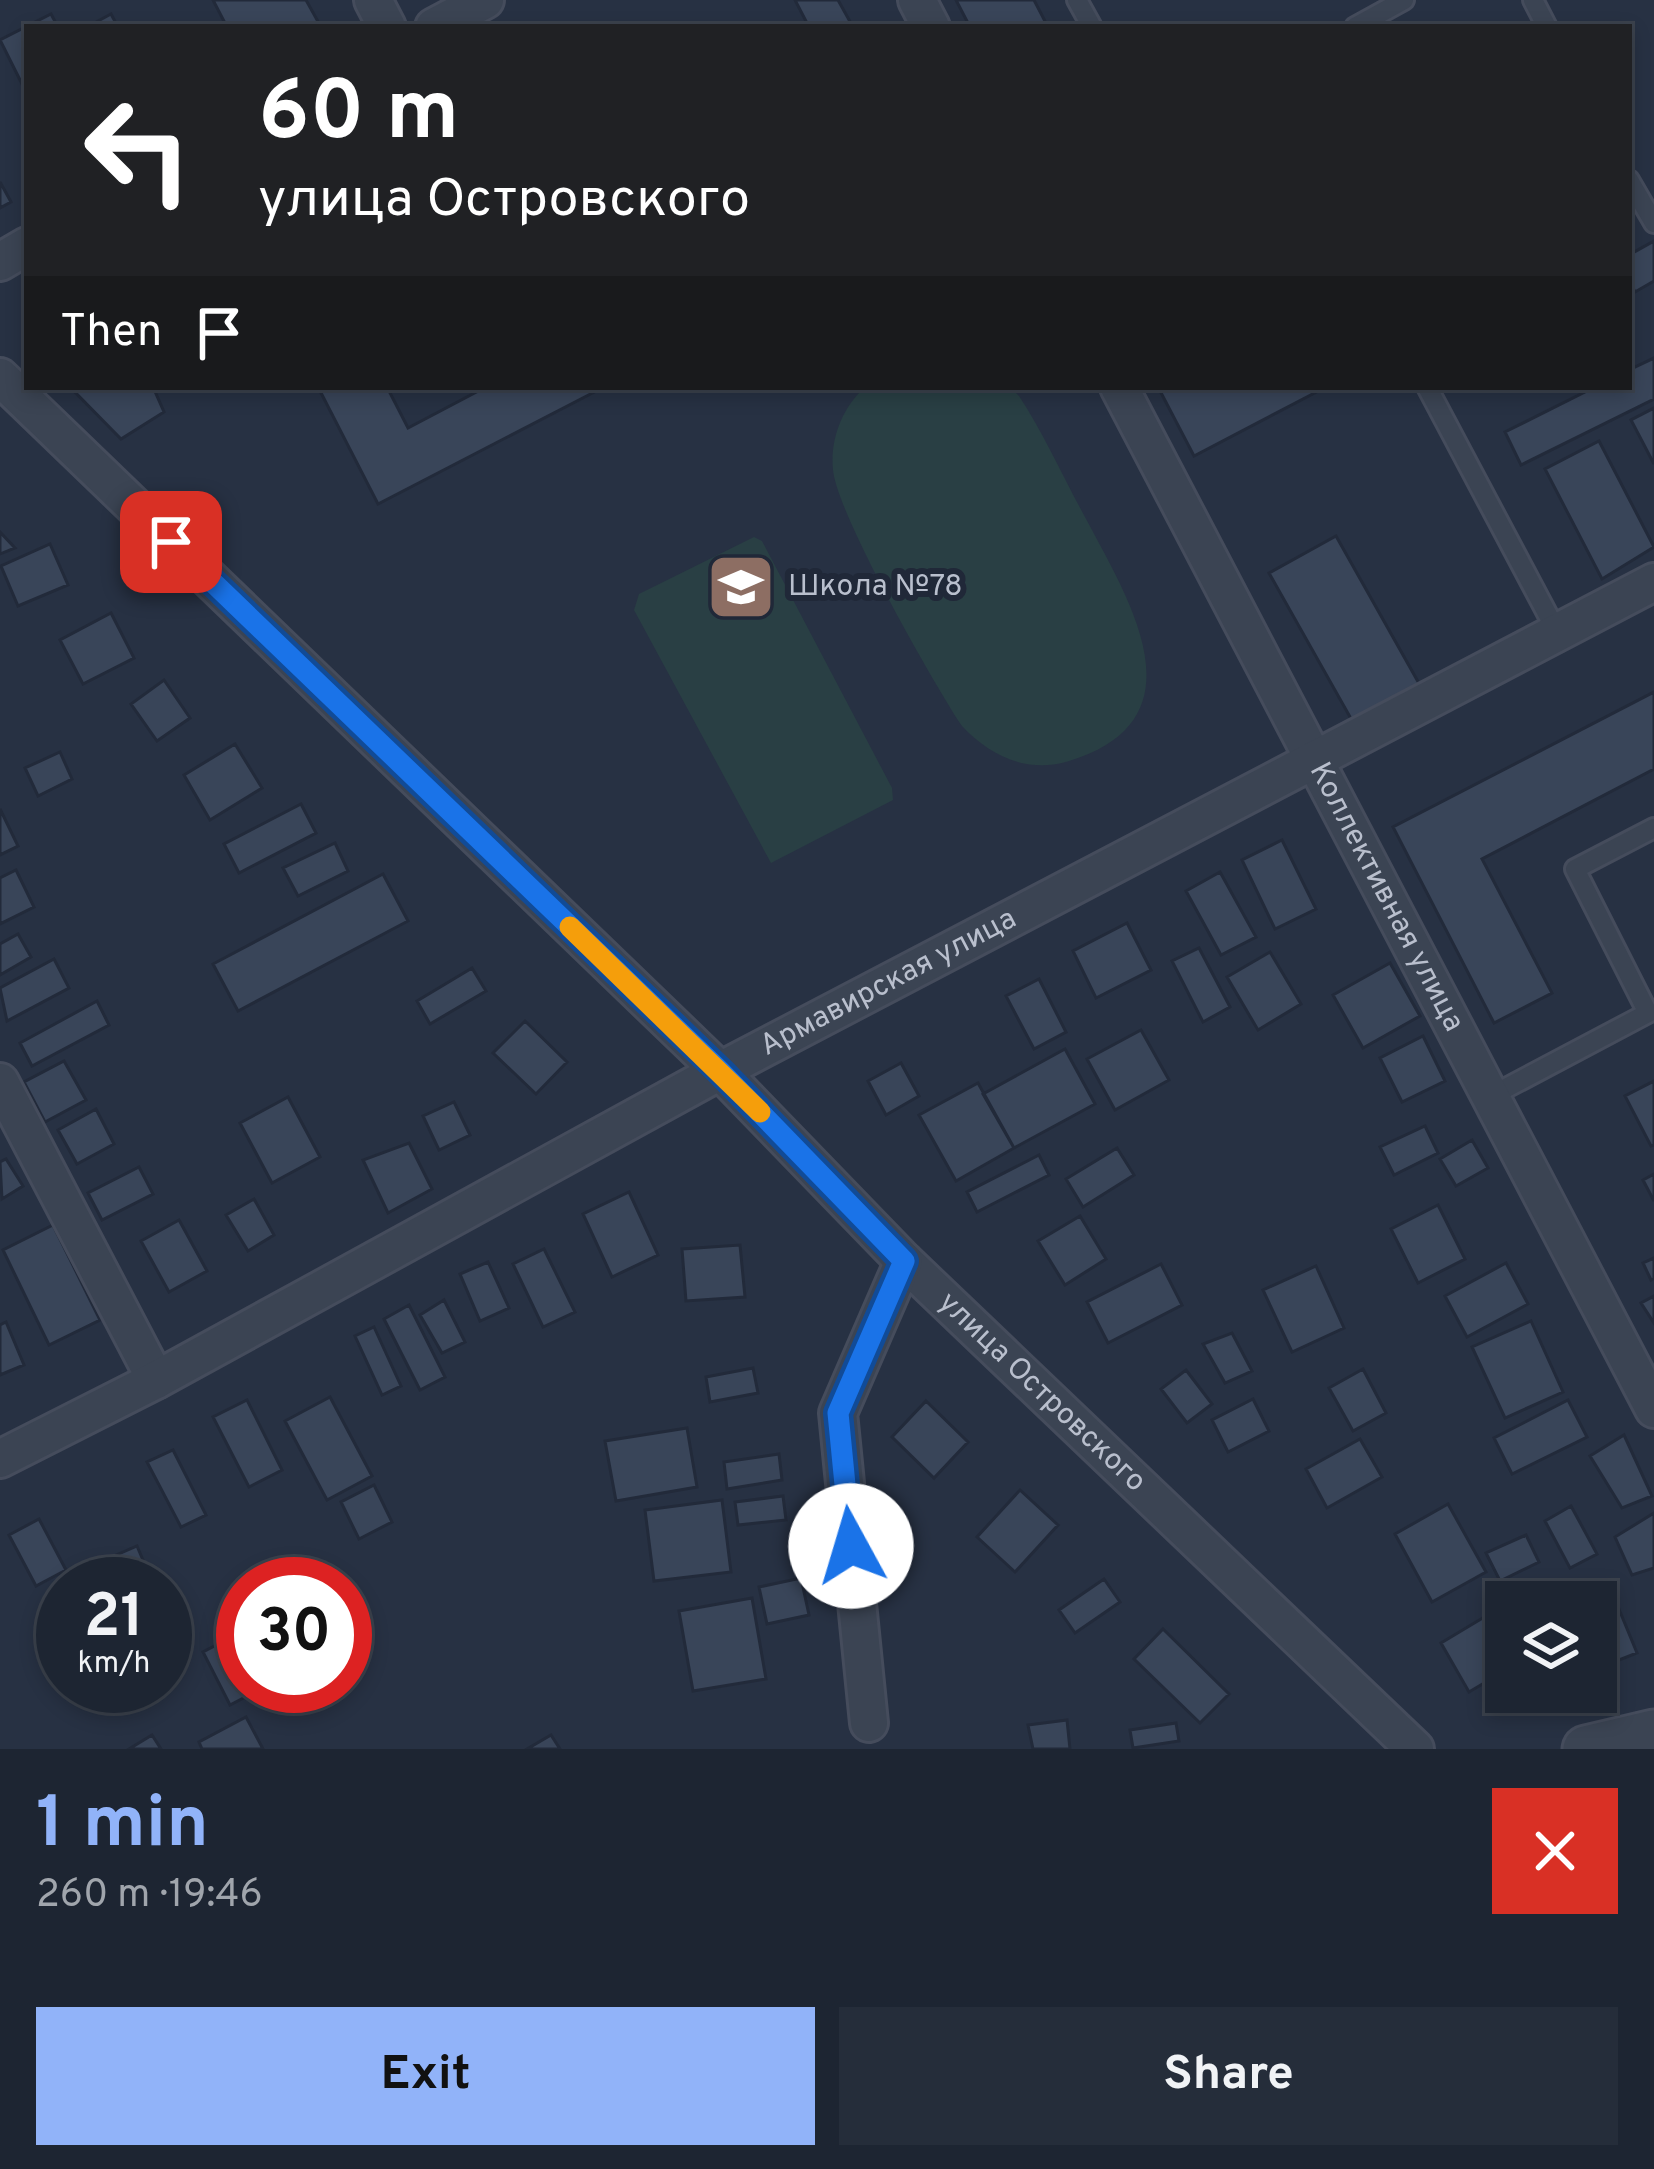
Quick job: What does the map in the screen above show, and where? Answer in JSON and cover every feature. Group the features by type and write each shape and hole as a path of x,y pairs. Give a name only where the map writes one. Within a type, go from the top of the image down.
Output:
{"street":[{"path":"440,24 485,0"},
{"name":"улица Островского","path":"0,377 720,1071 904,1261 1415,1749"},
{"name":"Коллективная улица","path":"1121,390 1654,1409"},
{"name":"Армавирская улица","path":"0,1459 156,1381 720,1071 1654,582"},
{"path":"0,1082 156,1381"},
{"path":"869,1723 838,1413 904,1261"},
{"path":"1586,1749 1654,1733"}],"lane":[{"path":"1360,24 1404,0"},
{"path":"1632,185 1654,223"},
{"path":"1429,390 1558,634"},
{"path":"1491,1096 1648,1012 1575,869 1654,828"}],"green space":[{"path":"862,390 1013,390 1019,396 1120,583 1145,653 1146,686 1136,716 1111,742 1069,761 1025,764 997,754 962,726 888,599 839,492 833,458 836,436 850,404"},
{"path":"754,537 762,541 892,788 893,800 771,863 634,610 639,594"}],"building":[{"path":"213,0 306,0 319,24 225,24"},
{"path":"795,0 838,0 851,24 807,24"},
{"path":"956,0 1034,0 1046,24 968,24"},
{"path":"51,14 56,24 31,24"},
{"path":"111,14 116,24 93,24"},
{"path":"24,28 24,88 0,40"},
{"path":"0,182 11,202 0,208"},
{"path":"1654,241 1654,281 1635,292 1632,286 1632,253"},
{"path":"1654,358 1654,399 1521,465 1505,432 1589,390 1632,390 1632,369"},
{"path":"73,390 154,390 164,412 121,439"},
{"path":"320,390 389,390 408,428 480,390 598,390 378,504"},
{"path":"1160,390 1320,390 1194,456"},
{"path":"1654,408 1654,464 1631,420"},
{"path":"1599,441 1654,547 1602,579 1545,469"},
{"path":"0,532 15,548 0,554"},
{"path":"1336,536 1421,687 1354,724 1269,573"},
{"path":"50,544 68,585 18,606 1,566"},
{"path":"111,613 134,658 83,684 60,640"},
{"path":"164,680 190,718 157,741 131,704"},
{"path":"1654,692 1654,769 1482,859 1552,993 1494,1023 1393,827"},
{"path":"235,744 262,788 210,820 184,775"},
{"path":"60,752 72,779 38,796 25,768"},
{"path":"301,804 316,833 239,873 224,844"},
{"path":"0,809 18,846 0,855"},
{"path":"1282,840 1316,909 1275,929 1242,860"},
{"path":"335,843 348,871 298,896 283,868"},
{"path":"16,870 34,907 0,924 0,878"},
{"path":"1220,872 1256,937 1221,955 1186,891"},
{"path":"383,874 408,921 238,1011 213,964"},
{"path":"1127,923 1151,970 1096,998 1073,951"},
{"path":"18,934 31,957 0,975 0,944"},
{"path":"1199,948 1230,1007 1203,1022 1172,961"},
{"path":"1270,952 1301,1004 1258,1030 1227,977"},
{"path":"54,959 69,988 7,1021 0,988"},
{"path":"1390,963 1420,1016 1363,1048 1333,995"},
{"path":"472,968 486,991 430,1024 417,1001"},
{"path":"1039,979 1066,1032 1034,1049 1006,996"},
{"path":"97,1001 109,1025 32,1066 20,1043"},
{"path":"525,1021 567,1062 536,1094 493,1053"},
{"path":"1141,1030 1169,1080 1115,1110 1087,1059"},
{"path":"1423,1036 1445,1081 1402,1102 1380,1058"},
{"path":"1065,1049 1095,1104 1014,1148 983,1094"},
{"path":"64,1061 86,1100 45,1122 24,1082"},
{"path":"901,1063 919,1096 886,1115 868,1081"},
{"path":"1654,1081 1654,1145 1651,1146 1625,1096"},
{"path":"978,1083 1014,1148 956,1181 919,1115"},
{"path":"288,1097 320,1157 272,1183 240,1123"},
{"path":"454,1102 470,1135 439,1150 423,1116"},
{"path":"96,1109 114,1144 77,1164 58,1130"},
{"path":"1425,1126 1438,1153 1394,1175 1380,1147"},
{"path":"1472,1140 1488,1168 1456,1186 1440,1159"},
{"path":"409,1143 432,1189 388,1213 363,1160"},
{"path":"1117,1148 1134,1175 1083,1207 1066,1179"},
{"path":"1039,1155 1049,1175 977,1212 967,1192"},
{"path":"6,1159 23,1186 2,1199 0,1162"},
{"path":"139,1167 153,1194 102,1220 88,1193"},
{"path":"1654,1174 1654,1201 1643,1180"},
{"path":"629,1192 658,1255 612,1277 583,1214"},
{"path":"254,1199 274,1235 248,1251 226,1215"},
{"path":"1438,1205 1465,1259 1418,1283 1391,1229"},
{"path":"1080,1216 1106,1259 1065,1285 1038,1241"},
{"path":"179,1220 207,1271 169,1292 141,1241"},
{"path":"53,1225 100,1320 49,1345 3,1250"},
{"path":"740,1245 745,1297 686,1301 682,1249"},
{"path":"544,1249 575,1312 543,1327 513,1264"},
{"path":"1654,1258 1654,1278 1651,1280 1643,1263"},
{"path":"488,1262 509,1308 480,1321 460,1274"},
{"path":"1506,1263 1528,1304 1467,1337 1445,1296"},
{"path":"1161,1264 1182,1305 1108,1343 1087,1302"},
{"path":"1316,1266 1344,1328 1292,1352 1263,1290"},
{"path":"1654,1296 1654,1323 1641,1303"},
{"path":"444,1300 465,1342 442,1353 420,1315"},
{"path":"409,1305 445,1377 420,1390 384,1319"},
{"path":"1531,1321 1563,1392 1505,1418 1472,1347"},
{"path":"6,1322 24,1365 0,1375 0,1325"},
{"path":"374,1327 401,1386 382,1395 355,1336"},
{"path":"1232,1333 1252,1371 1225,1383 1203,1344"},
{"path":"753,1368 758,1393 710,1402 706,1377"},
{"path":"1363,1369 1386,1413 1353,1431 1329,1388"},
{"path":"1186,1370 1212,1404 1187,1423 1161,1389"},
{"path":"330,1397 372,1476 327,1500 285,1421"},
{"path":"1253,1399 1269,1431 1228,1452 1212,1420"},
{"path":"247,1400 282,1470 249,1487 213,1417"},
{"path":"1568,1400 1587,1437 1512,1474 1494,1438"},
{"path":"926,1401 968,1442 934,1478 892,1437"},
{"path":"687,1428 697,1487 616,1501 605,1441"},
{"path":"1624,1435 1652,1496 1622,1508 1590,1456"},
{"path":"1360,1439 1382,1477 1327,1508 1306,1469"},
{"path":"173,1450 206,1515 181,1527 147,1462"},
{"path":"779,1454 782,1480 727,1489 724,1462"},
{"path":"374,1485 392,1522 359,1539 341,1502"},
{"path":"1020,1490 1058,1525 1015,1572 977,1537"},
{"path":"783,1496 786,1520 738,1525 735,1502"},
{"path":"722,1500 731,1572 654,1581 645,1510"},
{"path":"1448,1504 1486,1572 1432,1602 1395,1534"},
{"path":"1571,1506 1597,1554 1570,1568 1545,1521"},
{"path":"1654,1513 1654,1568 1632,1575 1615,1537"},
{"path":"39,1519 59,1557 36,1557 36,1586 9,1535"},
{"path":"1526,1535 1539,1562 1500,1581 1486,1553"},
{"path":"137,1546 142,1557 112,1557"},
{"path":"801,1578 809,1615 767,1624 759,1587"},
{"path":"1104,1579 1120,1602 1075,1633 1059,1610"},
{"path":"752,1598 766,1679 693,1691 679,1611"},
{"path":"1617,1604 1637,1653 1617,1661"},
{"path":"1485,1617 1485,1682 1469,1692 1441,1643"},
{"path":"1163,1629 1229,1694 1200,1723 1134,1659"},
{"path":"216,1645 216,1678 203,1652"},
{"path":"246,1717 263,1749 202,1749 199,1742"},
{"path":"1067,1720 1070,1749 1033,1749 1028,1725"},
{"path":"1176,1723 1179,1741 1133,1748 1130,1730"},
{"path":"152,1735 161,1749 129,1749"},
{"path":"551,1735 560,1749 527,1749"}],"slow traffic":[{"path":"570,927 760,1112"}],"place":[{"name":"Школа №78","path":"741,587"}],"route":[{"path":"171,542 720,1071 904,1261 838,1413 851,1546"}]}
